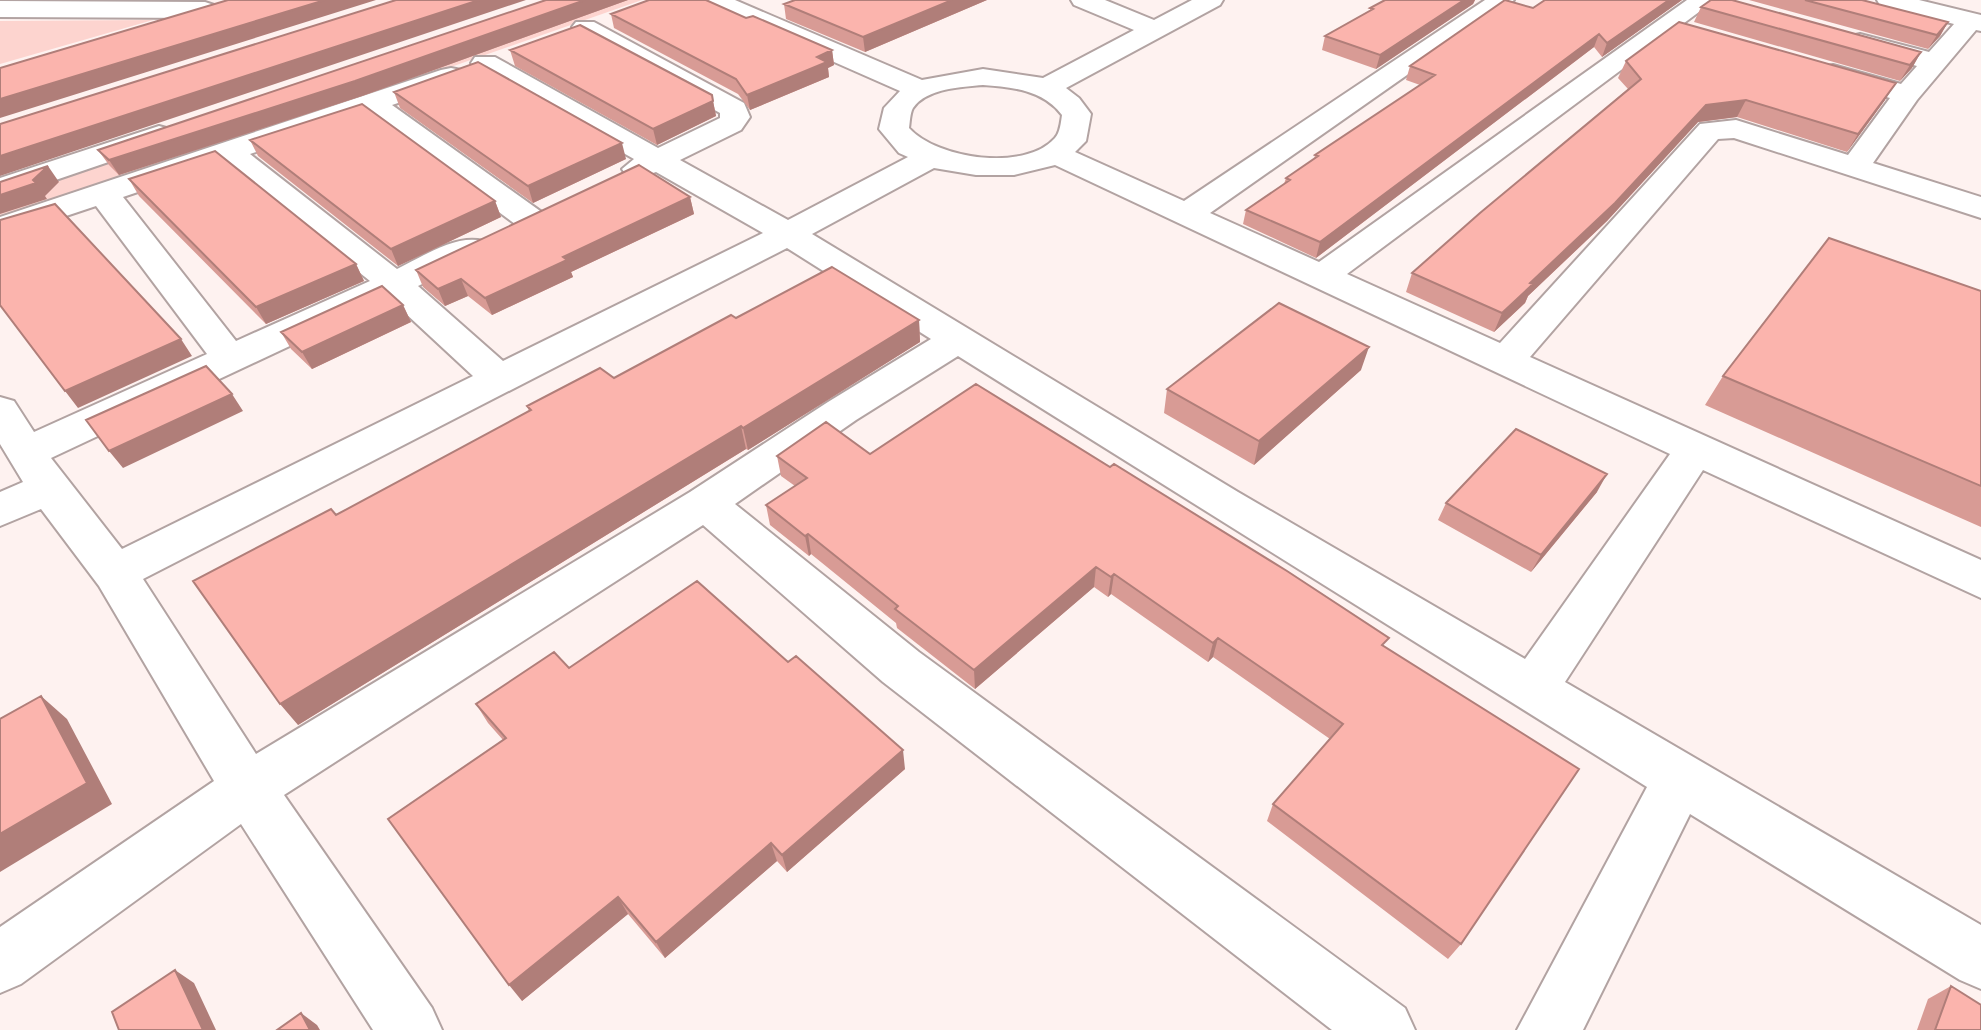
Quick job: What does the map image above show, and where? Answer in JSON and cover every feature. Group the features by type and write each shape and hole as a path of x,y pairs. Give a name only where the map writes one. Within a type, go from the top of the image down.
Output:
{"street":[{"path":"714,0 922,90"},
{"path":"1083,0 1154,29"},
{"path":"1045,88 1211,0"},
{"path":"1889,0 1977,18"},
{"path":"1185,215 1498,1"},
{"path":"1320,277 1682,30 1712,1"},
{"path":"0,9 217,7 117,37"},
{"path":"557,37 615,16"},
{"path":"1855,167 1907,94 1977,18"},
{"path":"585,27 734,109 735,117 731,124 614,180"},
{"path":"1834,35 1934,62"},
{"path":"0,228 373,105 514,53"},
{"path":"485,63 788,234 1532,690 1981,959"},
{"path":"1809,66 1907,94"},
{"path":"983,77 1015,80 1045,88 1070,104 1077,114 1078,124 1067,145 1053,153 1015,165 970,167 929,158 905,145 894,128 896,111 922,90 950,81 983,77"},
{"path":"0,510 37,470 229,357 395,284 545,213 373,105"},
{"path":"0,189 181,128"},
{"path":"1505,361 1710,130 1736,129 1981,208"},
{"path":"229,152 395,284 498,378"},
{"path":"1053,153 1981,580"},
{"path":"115,573 788,234 929,158"},
{"path":"102,192 229,357"},
{"path":"0,963 248,788 705,503 842,411 958,339"},
{"path":"0,410 37,470 115,573 248,788 410,1030"},
{"path":"1532,690 1696,448"},
{"path":"705,503 901,667 1383,1030"},
{"path":"1549,1030 1680,779"}],"shaded area":[{"path":"578,0 642,0 0,225 0,196"},
{"path":"153,20 0,64 0,21"}],"building":[{"path":"228,0 325,0 0,99 0,68"},
{"path":"396,0 479,0 0,156 0,124"},
{"path":"546,0 585,0 355,81 109,160 98,150"},
{"path":"649,0 706,0 746,18 753,16 832,50 817,57 827,62 747,95 736,79 611,14"},
{"path":"795,0 952,0 863,37 784,4"},
{"path":"1385,0 1464,0 1380,55 1325,36"},
{"path":"1505,0 1533,8 1545,0 1669,0 1607,43 1599,34 1320,242 1246,210 1290,180 1286,178 1318,156 1315,155 1435,75 1410,66"},
{"path":"1711,0 1732,0 1921,52 1910,65 1701,7"},
{"path":"1805,0 1862,0 1948,22 1937,35"},
{"path":"1679,22 1896,83 1858,134 1746,100 1706,105 1615,203 1502,313 1412,273 1641,79 1626,61"},
{"path":"580,25 712,95 713,101 653,129 510,50"},
{"path":"478,62 622,143 528,186 394,92"},
{"path":"362,104 495,201 391,249 250,140"},
{"path":"215,151 356,264 256,307 129,179"},
{"path":"639,165 690,197 485,298 461,279 438,289 416,270"},
{"path":"48,166 33,180 36,183 0,195 0,182"},
{"path":"55,204 181,339 65,391 0,305 0,220"},
{"path":"1829,238 1981,291 1981,486 1723,376"},
{"path":"832,267 919,320 280,704 193,581 331,509 336,515 531,410 527,406 600,368 614,378 731,315 736,318"},
{"path":"382,286 403,305 302,352 281,332"},
{"path":"1279,303 1369,347 1259,441 1167,389"},
{"path":"206,366 232,394 109,451 86,420"},
{"path":"976,384 1110,467 1114,464 1287,571 1389,638 1382,645 1579,769 1461,944 1273,804 1343,724 1218,638 1213,643 1114,574 1111,577 1096,567 974,670 895,609 898,606 808,534 805,536 766,505 807,478 777,456 826,422 870,454"},
{"path":"1516,429 1607,474 1541,555 1446,503"},
{"path":"697,581 788,662 796,656 903,750 782,855 771,843 656,942 618,897 509,985 388,819 506,738 476,704 554,652 569,668"},
{"path":"41,696 87,783 0,834 0,719"},
{"path":"175,970 203,1030 119,1030 112,1012"},
{"path":"1951,986 1981,1005 1981,1030 1935,1030"},
{"path":"301,1013 310,1030 277,1030"}]}
